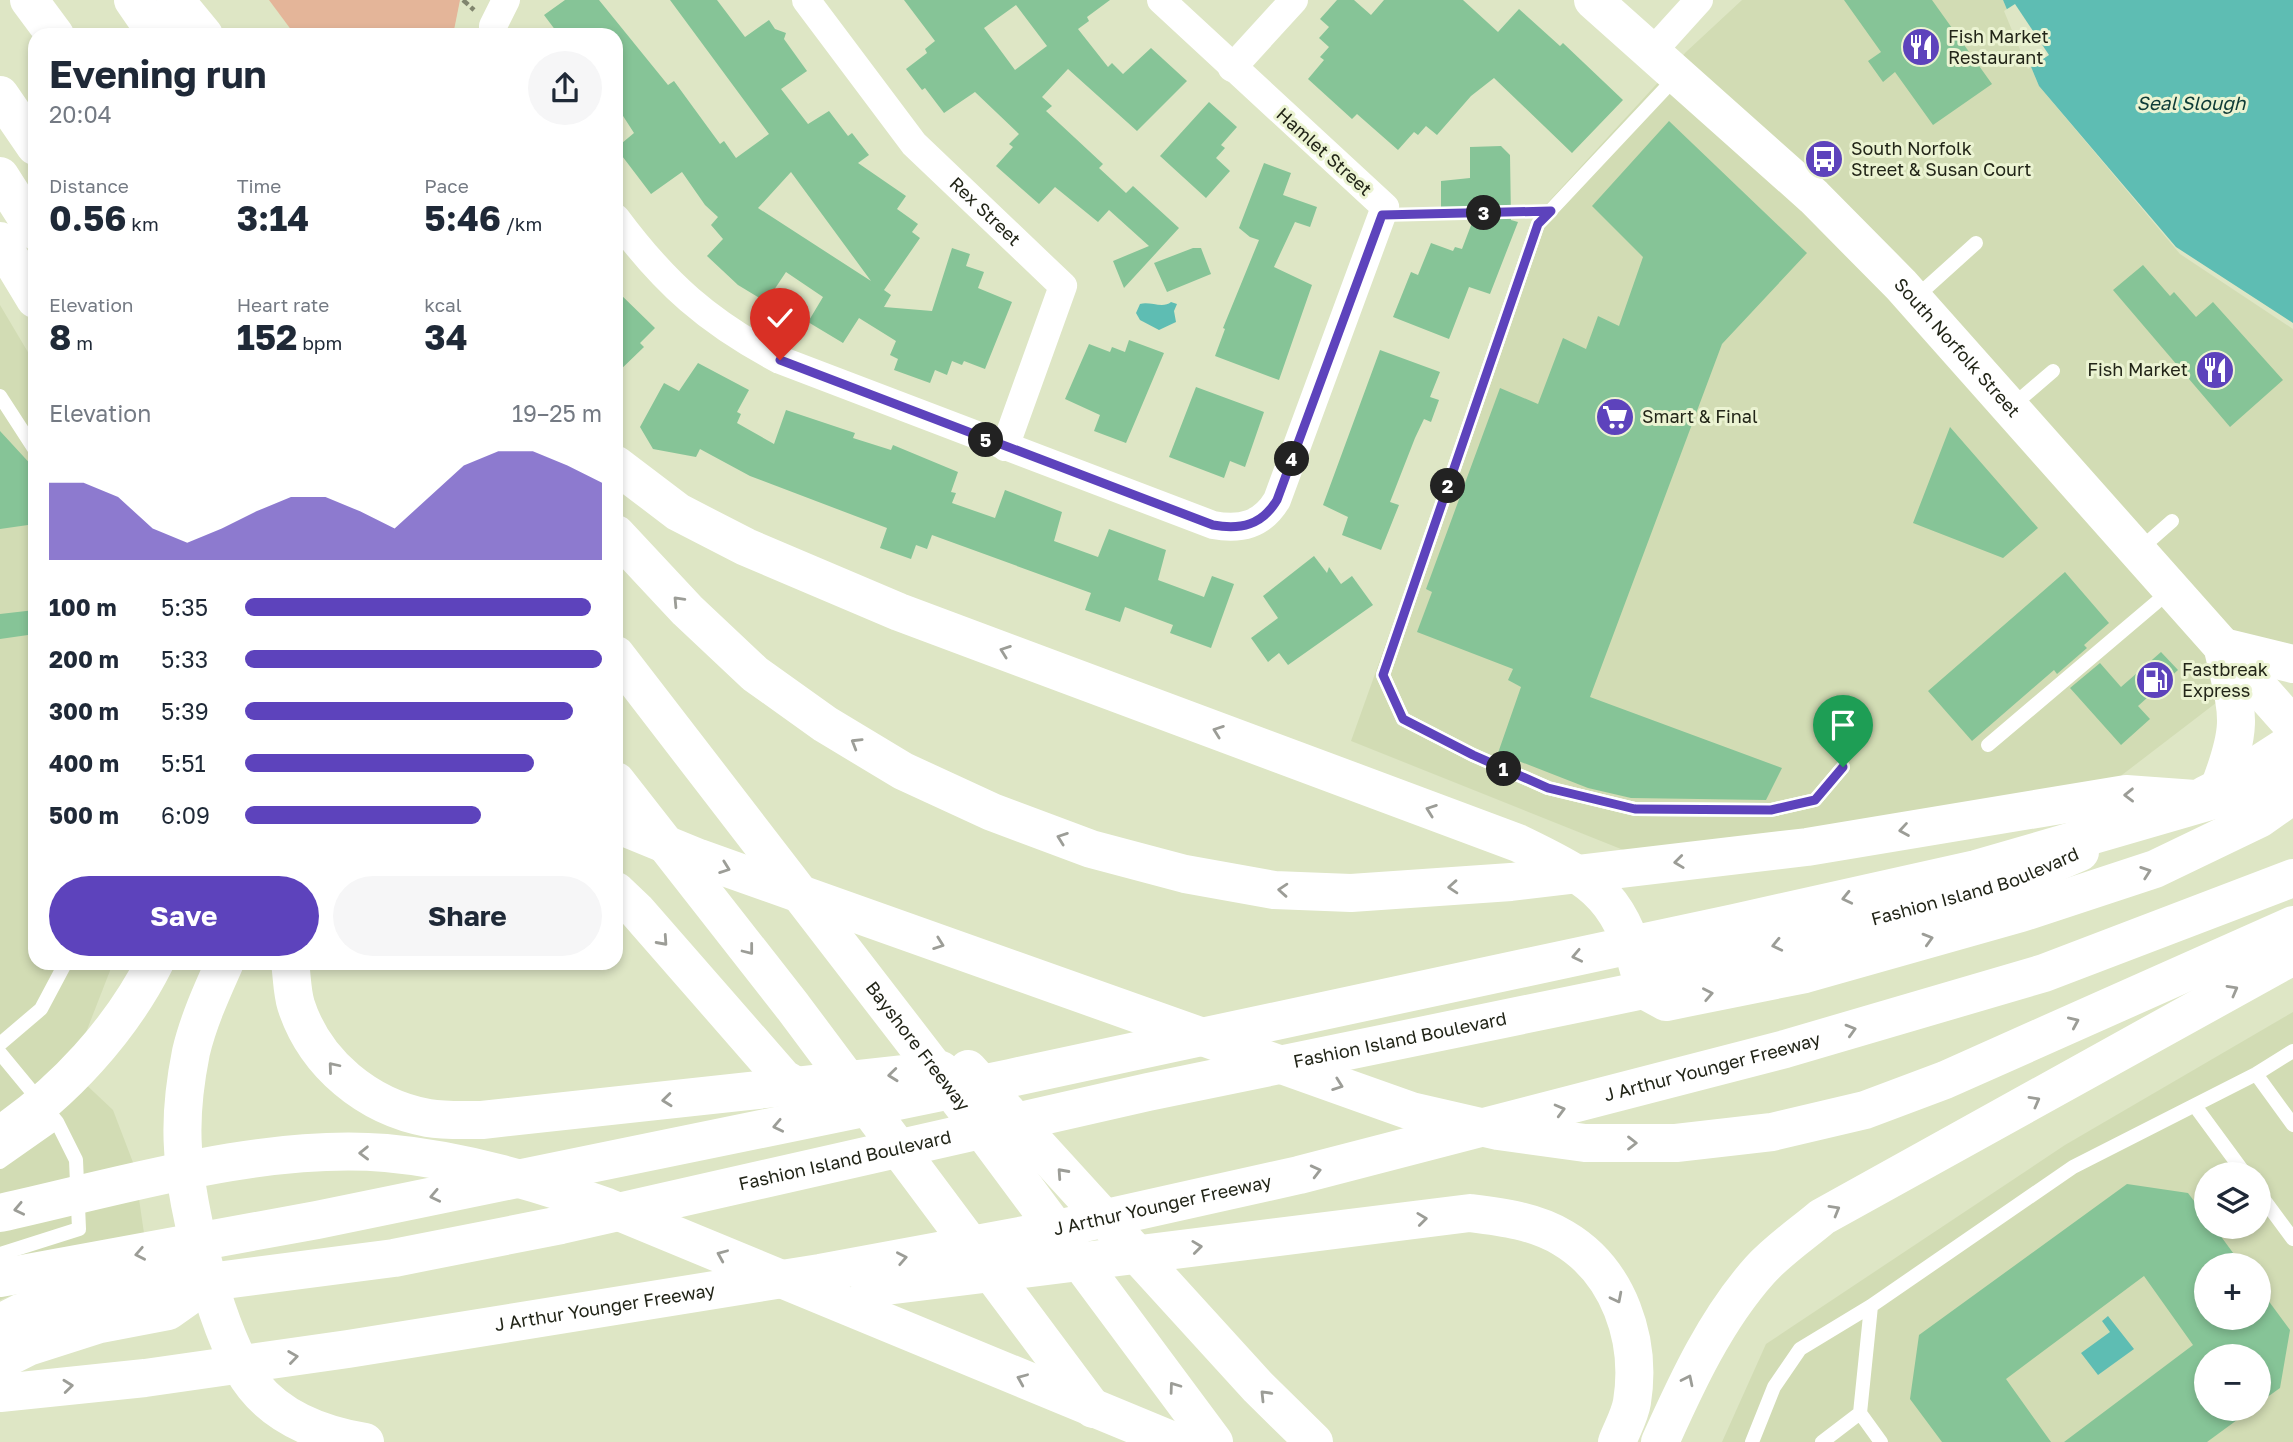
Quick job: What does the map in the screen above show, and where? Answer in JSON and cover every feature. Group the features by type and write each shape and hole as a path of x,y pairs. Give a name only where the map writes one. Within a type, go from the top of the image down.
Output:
{"main road":[{"path":"29,0 50,28"},
{"path":"132,0 152,28"},
{"path":"175,0 198,28"},
{"name":"South Norfolk Street","path":"1592,0 1814,197 1914,299 2293,726"},
{"path":"0,95 28,136"},
{"path":"0,176 28,220"},
{"path":"0,241 28,287"},
{"path":"623,471 678,512 746,547 899,612 1505,838 1575,871 1614,905 1633,946 1644,990"},
{"path":"623,541 687,610 755,674 825,724 903,772 992,813 1067,840 1185,874 1274,890 1351,893 1511,882 1807,847 2126,794 2220,794"},
{"path":"2220,794 2238,730 2238,714 2223,647 2293,664"},
{"name":"Bayshore Freeway","path":"623,664 985,1134 1214,1442"},
{"name":"Fashion Island Boulevard","path":"0,1323 20,1313 103,1289 161,1278 209,1282 416,1254 561,1225 1148,1092 1644,990 1661,971 1794,941 2011,881 2220,794 2293,742"},
{"path":"0,1278 317,1220 1010,1078 1976,869 2220,794 2293,778"},
{"path":"623,790 793,1007 895,1148 1117,1442"},
{"name":"Fashion Island Boulevard","path":"1644,990 1666,1002 1792,976 2021,913 2155,869 2259,819 2293,795"},
{"path":"623,827 699,858 1411,1111 1498,1130 1584,1143 1676,1143 1772,1132 1865,1110 1944,1080 2293,925"},
{"path":"761,843 1258,1387 1314,1442"},
{"name":"J Arthur Younger Freeway","path":"0,1393 145,1378 820,1273 1057,1228 1299,1175 1785,1049 2044,973 2293,878"},
{"path":"623,898 783,1077 895,1148"},
{"path":"1660,1442 1689,1377 1717,1330 1761,1269 1822,1217 2293,956"},
{"path":"0,1135 23,1120 88,1058 139,995 151,970"},
{"path":"222,970 191,1052 183,1147 187,1188 209,1282 229,1339 254,1385 287,1416 333,1437 365,1442"},
{"path":"292,970 300,1014 314,1043 342,1077 379,1103 429,1118 482,1120 943,1069 1060,1053 1396,993"},
{"path":"0,1213 260,1159 385,1153 461,1164 536,1182 607,1207 1176,1442"},
{"path":"568,1314 855,1290 1470,1213 1517,1219 1563,1238 1603,1270 1625,1314 1635,1363 1632,1404 1617,1442"},
{"name":"Fashion Island Boulevard","path":"0,1361 28,1347 100,1324 169,1311 209,1282"}],"street":[{"path":"494,28 506,0"},
{"name":"Rex Street","path":"806,0 914,144 1063,286 1004,447"},
{"name":"Hamlet Street","path":"1004,447 1213,525 1249,525 1261,520 1277,500 1385,207 1161,0"},
{"path":"1232,68 1294,0"},
{"path":"1664,65 1699,0"},
{"path":"623,226 680,294 743,341 819,377 1004,447"}],"lane":[{"path":"1664,65 1551,211 1538,224 1383,675 1403,719 1473,755 1548,788 1635,809 1771,810 1815,800 1843,767"},
{"path":"1914,299 1976,243"},
{"path":"2011,407 2053,371"},
{"path":"0,396 28,439"},
{"path":"2138,551 2172,521"},
{"path":"1988,745 2172,590"},
{"path":"0,1044 41,1009 62,970"},
{"path":"1752,1442 1774,1387 1800,1349 1871,1306 2073,1167 2256,1074 2293,1051"},
{"path":"0,1053 57,1122 76,1160 79,1229 0,1254"},
{"path":"2256,1074 2293,1125"},
{"path":"2195,1106 2236,1162"},
{"path":"0,1162 57,1122"},
{"path":"2271,1209 2293,1239"},
{"path":"1871,1306 1860,1413 1881,1442"},
{"path":"1822,1442 1860,1413"}],"path":[{"path":"1382,215 1551,211"}],"shaded area":[{"path":"269,0 460,0 454,28 290,28"},
{"path":"1742,0 2003,0 2039,86 2180,254 2293,329 2293,644 2118,778 2087,790 1631,853 1351,741 1541,210 1686,52"},
{"path":"0,305 28,352 28,970 110,970 85,1035 61,1061 113,1110 134,1165 145,1240 0,1300"},
{"path":"2293,1012 2293,1442 1722,1442 1766,1344 2065,1145"}],"water":[{"name":"Seal Slough","path":"2003,0 2293,0 2293,323 2176,247 2039,86"},
{"path":"1171,302 1177,304 1174,311 1176,322 1159,330 1140,320 1136,313 1140,304 1164,305"},
{"path":"2108,1316 2134,1349 2098,1375 2081,1353 2110,1332 2102,1321"}],"pier":[{"path":"2015,4 2049,55 2028,69 2004,11"}],"building":[{"path":"565,0 599,0 622,28 554,28 544,15"},
{"path":"670,0 717,0 745,37 769,20 775,29 786,33 784,39 807,71 781,89 808,124 829,111 848,136 852,133 869,155 858,163 906,196 897,209 918,224 912,232 920,238 884,290 891,295 884,307 932,311 952,248 970,254 966,266 984,272 978,288 1012,302 985,369 964,361 962,365 952,361 947,375 935,370 930,383 894,370 898,359 890,355 896,341 859,318 843,343 808,322 823,297 786,272 766,302 738,285 707,256 723,239 711,225 718,217 705,205 682,172 651,194 623,157 623,142 634,133 623,116 623,30 668,85 674,81 720,144 724,141 736,158 769,134","holes":["791,172 871,281 758,208"]},
{"path":"904,0 1110,0 1087,17 1089,21 1078,29 1108,67 1112,63 1123,74 1151,48 1187,81 1137,131 1068,69 1042,97 1052,106 1046,111 1103,164 1099,168 1126,193 1133,186 1179,228 1124,288 1113,261 1149,246 1109,210 1098,222 1055,187 1039,204 996,166 1013,147 1009,144 1019,134 975,92 944,113 906,69 927,53 925,49 935,41","holes":["1016,5 1047,46 1015,70 984,28"]},
{"path":"1337,0 1354,0 1371,15 1384,0 1463,0 1498,32 1519,9 1560,46 1563,43 1623,100 1572,153 1494,78 1471,96 1437,135 1426,126 1418,135 1414,132 1398,150 1357,114 1352,119 1308,79 1324,60 1320,57 1329,47 1319,38 1329,27 1320,19"},
{"path":"1844,0 1932,0 1992,84 1933,125 1895,72 1883,82 1868,61 1881,52"},
{"path":"1209,102 1237,127 1221,145 1225,148 1216,158 1230,171 1206,198 1160,156"},
{"path":"1669,121 1807,253 1722,344 1590,697 1782,768 1766,800 1631,798 1588,788 1498,753 1521,687 1508,680 1513,669 1417,632 1432,592 1426,589 1500,388 1538,404 1563,338 1586,349 1598,316 1619,326 1643,257 1592,206"},
{"path":"1501,146 1510,155 1511,220 1518,222 1490,294 1469,287 1449,339 1393,317 1411,272 1418,275 1431,243 1453,251 1455,247 1462,249 1478,207 1441,207 1441,181 1470,178 1470,147"},
{"path":"1264,163 1291,173 1283,195 1317,207 1310,227 1295,222 1274,267 1312,285 1279,380 1215,356 1225,329 1223,328 1259,240 1239,228"},
{"path":"1193,248 1201,248 1211,274 1167,292 1154,263"},
{"path":"2143,265 2170,296 2174,292 2196,317 2213,302 2283,380 2230,427 2113,290"},
{"path":"623,297 655,328 640,343 644,347 623,367"},
{"path":"1129,340 1164,353 1126,443 1094,431 1100,415 1065,399 1089,344 1110,352 1112,347 1125,352"},
{"path":"1380,350 1440,372 1430,397 1439,400 1431,422 1424,419 1390,502 1399,505 1381,550 1342,535 1348,517 1323,505"},
{"path":"698,363 749,390 737,412 741,414 737,423 774,444 786,410 855,433 853,438 891,450 893,445 958,472 951,492 956,493 952,503 995,518 1005,490 1062,512 1054,541 1098,557 1109,529 1166,550 1158,580 1204,597 1212,576 1234,584 1211,648 1170,633 1173,625 1125,607 1120,622 1085,610 1091,593 932,535 927,549 916,545 911,559 880,548 887,528 750,476 700,449 696,457 653,449 640,427 664,383 679,391"},
{"path":"1196,387 1264,412 1245,467 1230,461 1224,478 1169,457"},
{"path":"1950,427 2038,528 2003,558 1913,523"},
{"path":"0,431 28,461 28,525 0,529"},
{"path":"1314,556 1327,573 1329,567 1341,584 1352,576 1373,605 1288,665 1279,653 1268,662 1251,638 1278,618 1263,596"},
{"path":"2065,572 2109,623 2084,645 2087,648 2057,674 2054,670 1972,741 1928,691"},
{"path":"28,611 28,635 0,639 0,614"},
{"path":"2161,652 2178,670 2138,706 2150,719 2121,745 2070,688 2100,663 2121,687"},
{"path":"2127,1184 2188,1193 2194,1201 2194,1239 2223,1239 2233,1253 2194,1253 2194,1330 2271,1330 2271,1304 2290,1330 2280,1388 2271,1394 2271,1344 2194,1344 2194,1421 2236,1421 2207,1442 2064,1442 2193,1345 2144,1276 2006,1379 2051,1442 1942,1442 1910,1399 1919,1335"}],"place":[{"name":"Fish Market Restaurant","path":"1921,47"},
{"name":"South Norfolk Street & Susan Court","path":"1824,159"},
{"name":"Fish Market","path":"2215,370"},
{"name":"Smart & Final","path":"1615,417"},
{"name":"Fastbreak Express","path":"2155,680"}],"route":[{"path":"780,360 1213,525 1249,525 1261,520 1277,500 1382,215 1551,211 1538,224 1383,675 1403,719 1473,755 1548,788 1635,809 1771,810 1815,800 1843,767"}]}
